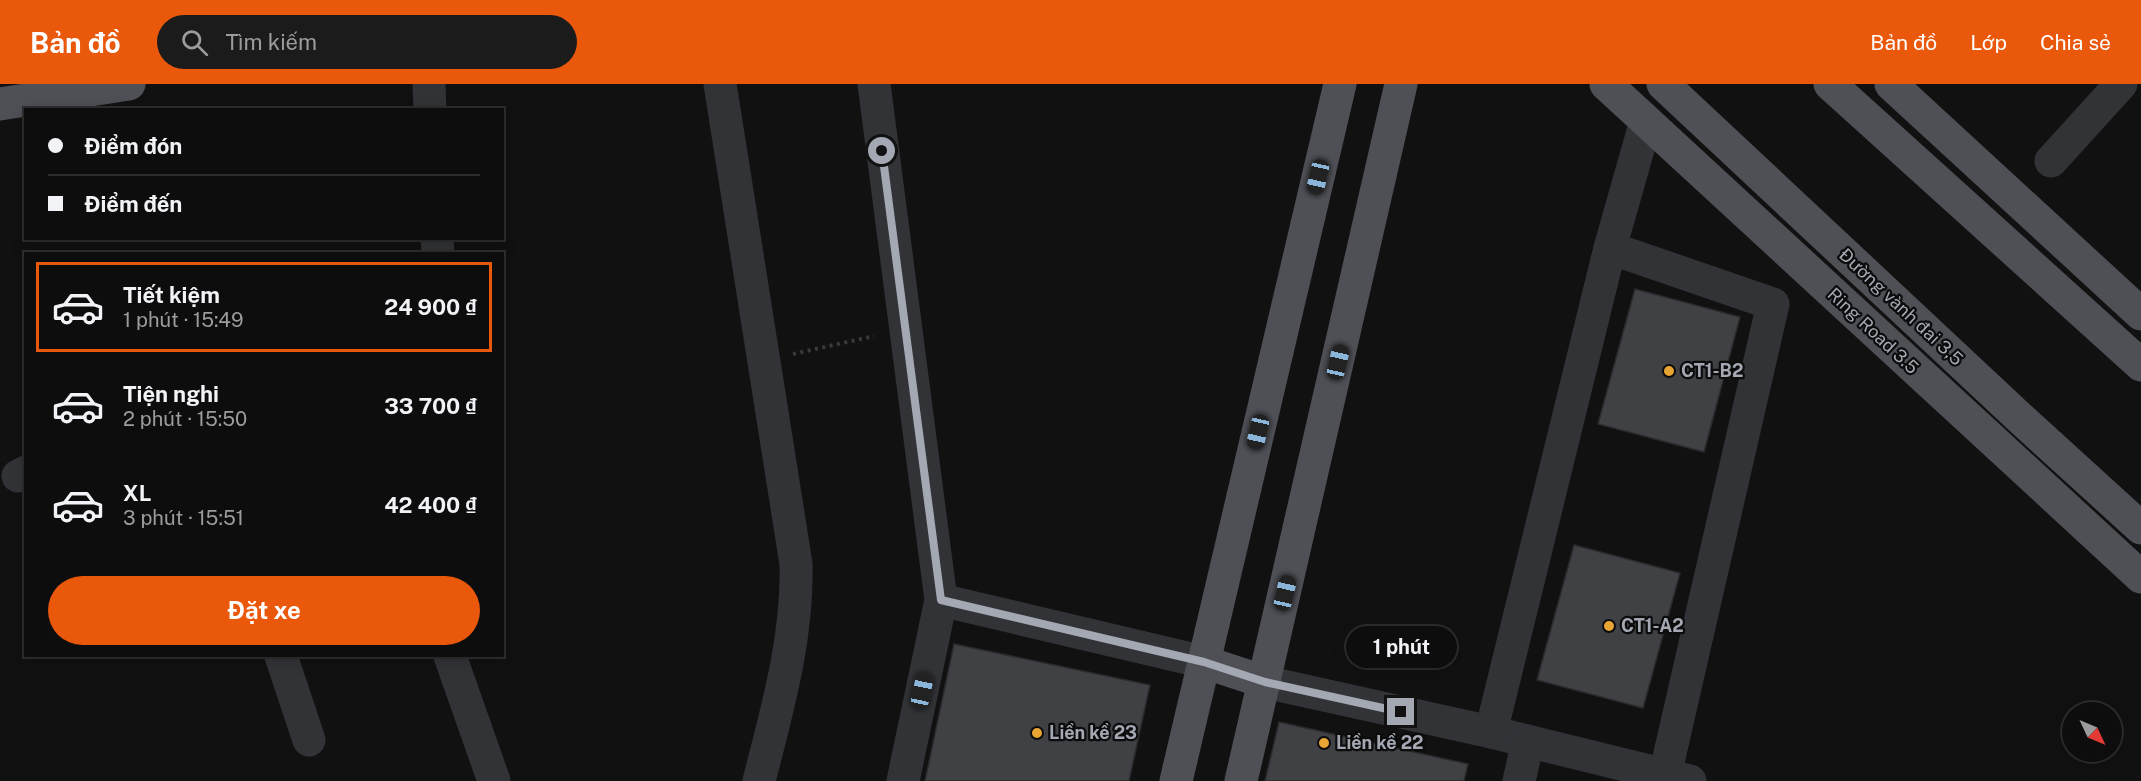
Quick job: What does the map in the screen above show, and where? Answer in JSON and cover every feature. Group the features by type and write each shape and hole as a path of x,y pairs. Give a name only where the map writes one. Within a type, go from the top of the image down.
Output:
{"main road":[{"path":"0,104 129,84"},
{"path":"1176,781 1340,84"},
{"path":"1241,781 1401,84"},
{"name":"Ring Road 3.5","path":"1606,84 2141,577"},
{"name":"Đường vành đai 3,5","path":"1664,84 2019,417 2141,528"},
{"path":"1830,84 2141,365"},
{"path":"1891,84 2141,314"},
{"path":"1204,662 1265,682"}],"street":[{"path":"429,84 430,108"},
{"path":"720,84 794,553 797,587 795,614 783,686 759,781"},
{"path":"874,84 941,600 903,781"},
{"path":"2051,161 2121,84"},
{"path":"1491,732 1610,248 1646,121"},
{"path":"1265,682 1491,732 1677,778 1773,304 1610,248"},
{"path":"941,600 1204,662"},
{"path":"281,657 309,740"},
{"path":"450,657 494,781"},
{"path":"1518,781 1527,741"}],"path":[{"path":"764,361 906,329"}],"building":[{"name":"CT1-B2","path":"1635,289 1740,317 1704,452 1598,424"},
{"name":"CT1-A2","path":"1574,545 1680,573 1643,708 1537,680"},
{"name":"Liền kề 23","path":"954,644 1150,685 1129,781 925,781"},
{"name":"Liền kề 22","path":"1279,722 1468,764 1464,781 1265,781"}],"place":[{"name":"CT1-B2","path":"1669,371"},
{"name":"CT1-A2","path":"1609,626"},
{"name":"Liền kề 23","path":"1037,733"},
{"name":"Liền kề 22","path":"1324,743"}],"route":[{"path":"882,151 941,600 1204,662 1265,682 1401,712"}]}
